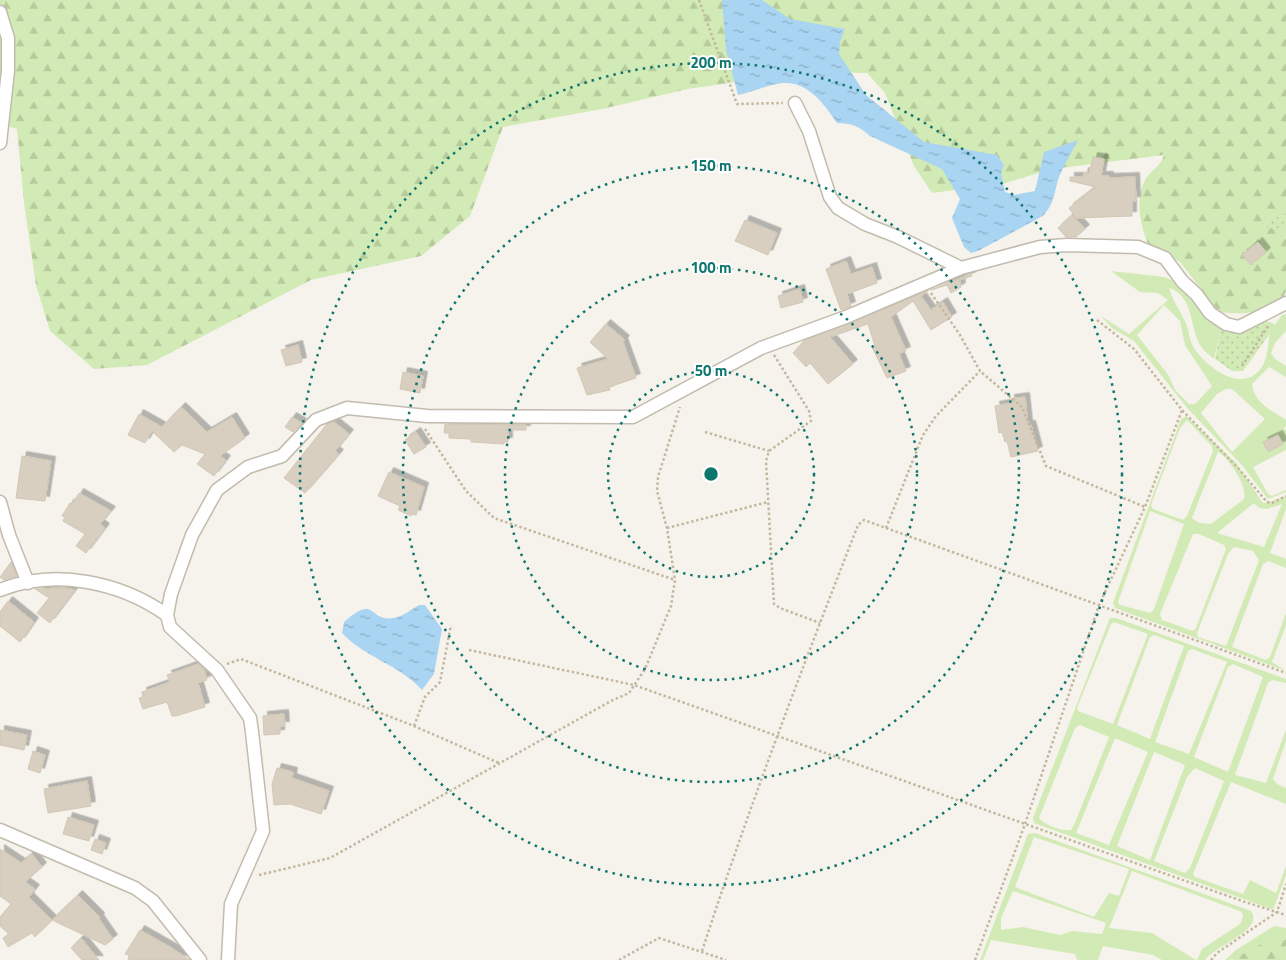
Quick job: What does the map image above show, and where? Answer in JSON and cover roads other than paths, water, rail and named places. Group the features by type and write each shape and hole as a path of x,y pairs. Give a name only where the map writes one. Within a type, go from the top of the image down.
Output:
{"street":[{"path":"0,12 8,38 8,71 0,143"},
{"path":"794,103 809,131 830,197 838,208 865,224 898,237 962,268"},
{"path":"228,960 231,904 263,831 250,718 217,670 170,627 167,615 171,594 192,535 217,490 248,467 282,456 316,420 347,408 416,415 633,417 767,346 846,317 962,268 1040,247 1067,245 1138,247 1165,258 1210,313 1226,324 1239,327 1286,303"},
{"path":"0,502 9,535 28,583"},
{"path":"0,590 48,579 98,583 152,604 167,615"},
{"path":"0,830 54,855 135,888 153,901 200,960"}],"water":[{"path":"722,0 762,0 790,19 845,29 840,42 839,54 866,95 924,142 997,155 1004,165 1001,173 1005,192 1014,195 1035,191 1044,152 1078,140 1060,175 1049,207 1043,216 971,253 964,247 952,218 960,199 942,169 870,136 855,126 837,123 815,95 792,83 767,86 738,95 726,50"},
{"path":"419,605 425,605 442,629 434,674 422,690 413,681 361,649 342,633 344,622 362,610 367,609 385,618 394,618 404,615"}]}
